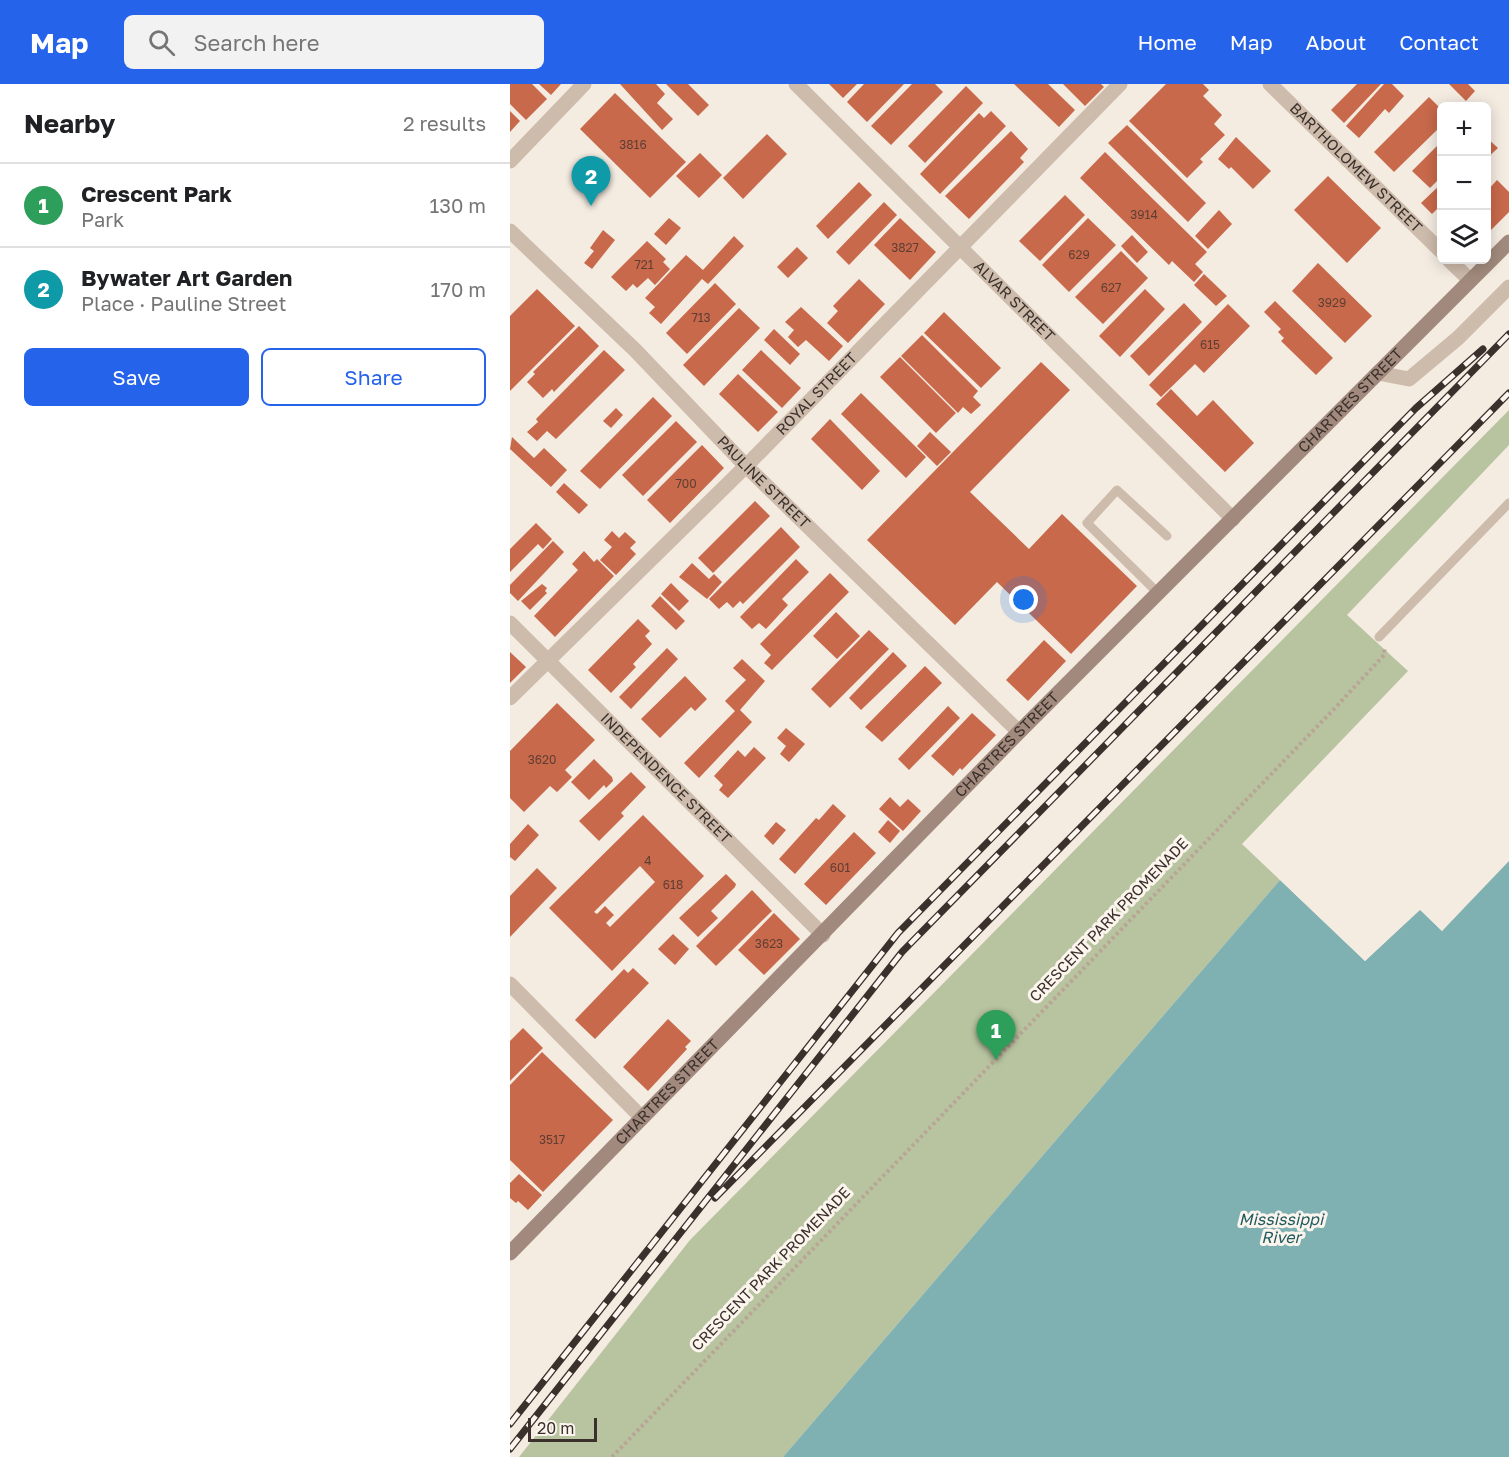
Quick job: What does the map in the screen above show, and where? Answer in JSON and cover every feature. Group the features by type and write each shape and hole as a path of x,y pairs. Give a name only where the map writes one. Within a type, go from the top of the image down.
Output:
{"street":[{"path":"510,161 584,84"},
{"name":"ALVAR STREET","path":"796,84 1233,519"},
{"name":"ROYAL STREET","path":"510,698 746,466 1120,84"},
{"name":"BARTHOLOMEW STREET","path":"1270,84 1437,247"},
{"name":"PAULINE STREET","path":"510,231 635,350 746,466 1019,732"},
{"name":"CHARTRES STREET","path":"510,1253 1019,732 1509,242"},
{"path":"1453,264 1470,280"},
{"path":"1378,373 1409,379 1458,338 1509,286"},
{"name":"INDEPENDENCE STREET","path":"510,623 823,935"},
{"path":"510,984 642,1118"}],"lane":[{"path":"1159,594 1087,523 1117,490 1167,536"},
{"path":"1379,637 1509,503"}],"path":[{"name":"CRESCENT PARK PROMENADE","path":"612,1457 1385,654 1379,637"}],"green space":[{"path":"1509,410 1509,445 1347,615 1408,671 1242,844 1280,880 783,1457 519,1457 690,1240"}],"water":[{"name":"Mississippi River","path":"1509,861 1509,1457 783,1457 1280,880 1365,961 1420,909 1442,931"}],"pier":[{"path":"1509,858 1442,931 1420,910 1365,961 1278,878 1282,878 1365,957 1419,907 1442,927"}],"building":[{"path":"510,84 532,84 547,99 526,120 510,104"},
{"path":"539,84 561,84 551,95"},
{"path":"620,84 656,84 665,94 657,103 673,119 662,130"},
{"path":"666,84 688,84 709,105 698,116"},
{"path":"829,84 857,84 843,98"},
{"path":"864,84 904,84 867,122 847,102"},
{"path":"912,84 935,84 943,92 891,145 871,126"},
{"path":"1014,84 1048,84 1075,110 1059,127"},
{"path":"1063,84 1101,84 1104,87 1085,106"},
{"path":"1166,84 1203,84 1209,90 1203,96 1222,115 1214,124 1225,135 1200,159 1203,162 1187,178 1129,121"},
{"path":"1357,84 1381,84 1344,123 1331,110"},
{"path":"1384,84 1392,84 1404,96 1389,113 1385,109 1359,138 1346,126"},
{"path":"1449,84 1468,84 1475,91 1466,101"},
{"path":"966,86 983,103 925,163 908,146"},
{"path":"615,93 686,162 650,198 580,129"},
{"path":"1429,97 1437,105 1437,130 1394,172 1374,152"},
{"path":"510,111 520,121 510,132"},
{"path":"991,111 1006,126 940,194 920,174 979,113 984,118"},
{"path":"1127,125 1206,203 1188,222 1108,143"},
{"path":"1011,131 1028,149 1020,158 1024,162 969,219 945,196"},
{"path":"767,134 787,154 743,199 723,178"},
{"path":"1236,137 1271,171 1253,189 1231,167 1229,169 1218,159"},
{"path":"1491,142 1498,148 1491,154"},
{"path":"1437,146 1437,181 1430,188 1412,171"},
{"path":"1105,152 1207,252 1195,264 1203,272 1194,282 1172,261 1169,265 1080,178"},
{"path":"700,153 722,175 699,198 676,176"},
{"path":"1328,176 1381,228 1347,263 1294,210"},
{"path":"1497,180 1509,192 1509,212 1491,230 1491,210 1491,187"},
{"path":"859,182 872,195 828,239 816,226"},
{"path":"1437,188 1437,209 1432,214 1421,203"},
{"path":"1065,195 1085,215 1040,261 1019,241"},
{"path":"884,202 897,215 849,265 836,252"},
{"path":"1219,210 1232,224 1208,249 1195,236"},
{"path":"669,218 681,228 666,245 654,234"},
{"path":"900,218 936,252 910,280 874,245"},
{"path":"1088,218 1116,245 1069,292 1042,265"},
{"path":"603,230 615,240 592,269 584,263 594,251 590,248"},
{"path":"1132,235 1148,252 1137,263 1121,246"},
{"path":"734,236 744,246 708,284 702,279 661,324 649,313 655,307 645,298 686,255 703,270"},
{"path":"647,241 666,259 663,262 670,269 655,285 648,278 637,288 633,284 626,291 611,277"},
{"path":"797,247 808,258 788,278 777,267"},
{"path":"1121,251 1148,278 1103,324 1075,297"},
{"path":"1318,263 1372,316 1345,343 1292,291"},
{"path":"1204,274 1227,296 1216,306 1194,285"},
{"path":"859,279 885,304 848,343 827,323 838,311 833,306"},
{"path":"715,283 736,304 687,354 666,333"},
{"path":"537,289 575,326 510,391 510,316"},
{"path":"1145,289 1165,309 1120,357 1099,336"},
{"path":"1275,301 1333,358 1316,375 1281,341 1284,338 1278,332 1281,329 1264,312"},
{"path":"1184,303 1202,322 1149,376 1130,356"},
{"path":"1228,304 1250,326 1204,373 1195,364 1161,397 1149,385"},
{"path":"801,307 843,346 829,361 806,340 798,347 788,337 794,330 785,322"},
{"path":"739,308 760,328 704,386 683,365"},
{"path":"944,312 1001,368 981,388 924,333"},
{"path":"579,326 599,346 554,392 552,389 543,398 527,382 535,374 533,372"},
{"path":"774,329 800,354 790,365 764,340"},
{"path":"922,335 978,391 973,397 981,405 971,414 963,407 958,413 901,356"},
{"path":"604,350 625,370 556,439 547,431 537,441 527,432 538,422 536,419"},
{"path":"761,350 801,388 782,408 742,370"},
{"path":"900,357 956,413 936,433 880,377"},
{"path":"1041,362 1070,390 970,492 1029,549 1062,514 1137,586 1071,654 997,582 955,625 867,540"},
{"path":"738,374 778,412 758,432 719,394"},
{"path":"1171,389 1197,416 1213,400 1254,443 1225,472 1156,404"},
{"path":"861,393 926,457 906,478 841,414"},
{"path":"653,397 672,416 600,489 580,471"},
{"path":"616,408 623,415 611,428 603,421"},
{"path":"830,419 880,471 862,490 811,439"},
{"path":"676,421 697,442 643,496 622,475"},
{"path":"930,432 951,452 937,466 917,446"},
{"path":"512,437 534,458 544,448 567,470 551,487 510,449"},
{"path":"702,445 724,468 670,523 647,500"},
{"path":"564,483 588,505 579,514 556,492"},
{"path":"755,501 770,516 713,573 698,558"},
{"path":"536,523 552,539 543,549 538,544 510,572 510,549"},
{"path":"781,527 800,547 743,604 740,601 733,608 727,602 719,609 709,599"},
{"path":"612,531 619,538 625,532 636,542 630,548 636,554 616,575 600,560 612,547 604,540"},
{"path":"553,541 564,552 518,601 510,593 510,585"},
{"path":"584,551 594,562 597,559 614,576 555,637 534,616 578,570 572,564"},
{"path":"796,559 809,572 782,599 788,605 766,629 759,623 752,629 740,617"},
{"path":"692,563 709,579 714,574 722,582 707,599 679,577"},
{"path":"830,573 849,592 772,670 764,663 771,655 760,644"},
{"path":"671,583 689,601 679,611 661,594"},
{"path":"542,584 547,588 545,591 547,593 530,610 521,601"},
{"path":"660,596 685,621 676,630 651,606"},
{"path":"836,612 860,636 837,659 813,636"},
{"path":"638,619 650,631 645,636 652,644 633,664 636,667 611,693 588,670"},
{"path":"869,630 889,649 830,708 811,689"},
{"path":"1044,640 1066,661 1028,701 1006,680"},
{"path":"667,648 678,659 631,709 619,697"},
{"path":"510,652 526,667 510,683"},
{"path":"893,652 907,666 861,710 849,698"},
{"path":"742,659 765,681 740,710 752,722 699,778 684,763 735,711 725,701 746,680 733,668"},
{"path":"925,666 942,683 882,742 865,727"},
{"path":"685,676 707,699 695,711 691,707 660,738 641,719"},
{"path":"557,703 595,740 565,770 572,777 557,792 550,786 524,812 510,798 510,751"},
{"path":"948,706 960,718 909,770 898,759"},
{"path":"972,713 996,735 962,770 960,768 953,776 931,756"},
{"path":"786,728 805,744 789,762 780,754 786,746 777,738"},
{"path":"754,747 766,758 728,798 719,790 723,785 714,776 738,750 745,757"},
{"path":"594,759 612,777 613,781 606,788 604,785 589,800 571,782"},
{"path":"631,772 646,787 621,813 624,816 599,841 579,821"},
{"path":"890,797 900,807 908,799 921,811 903,831 879,809"},
{"path":"833,804 846,816 795,874 779,859 816,818 819,820"},
{"path":"643,815 704,876 612,971 549,908","holes":["640,866 655,882 610,927 606,923 614,915 605,906 597,914 594,912"]},
{"path":"888,820 900,831 890,843 878,832"},
{"path":"776,822 786,830 773,845 764,836"},
{"path":"528,824 539,835 515,861 510,857 510,844"},
{"path":"854,832 876,853 826,905 804,884"},
{"path":"537,868 557,888 510,937 510,896"},
{"path":"726,874 736,884 735,887 711,911 718,918 698,937 679,918"},
{"path":"752,890 772,911 716,966 696,946"},
{"path":"774,913 800,939 764,975 738,950"},
{"path":"673,934 689,949 675,965 658,949"},
{"path":"633,968 649,983 595,1039 575,1020 624,969 628,973"},
{"path":"668,1019 691,1041 685,1047 687,1049 648,1091 623,1067"},
{"path":"523,1028 543,1048 510,1081 510,1041"},
{"path":"542,1052 613,1120 543,1192 510,1160 510,1085"},
{"path":"519,1174 542,1195 528,1210 518,1201 516,1203 510,1198 510,1183"}],"railway":[{"path":"510,1449 902,952 1509,334"},
{"path":"510,1424 898,933 1416,408 1483,349"},
{"path":"715,1198 1509,393"}],"place":[{"name":"Bywater Art Garden","path":"591,206"},
{"name":"Crescent Park","path":"996,1060"}]}
